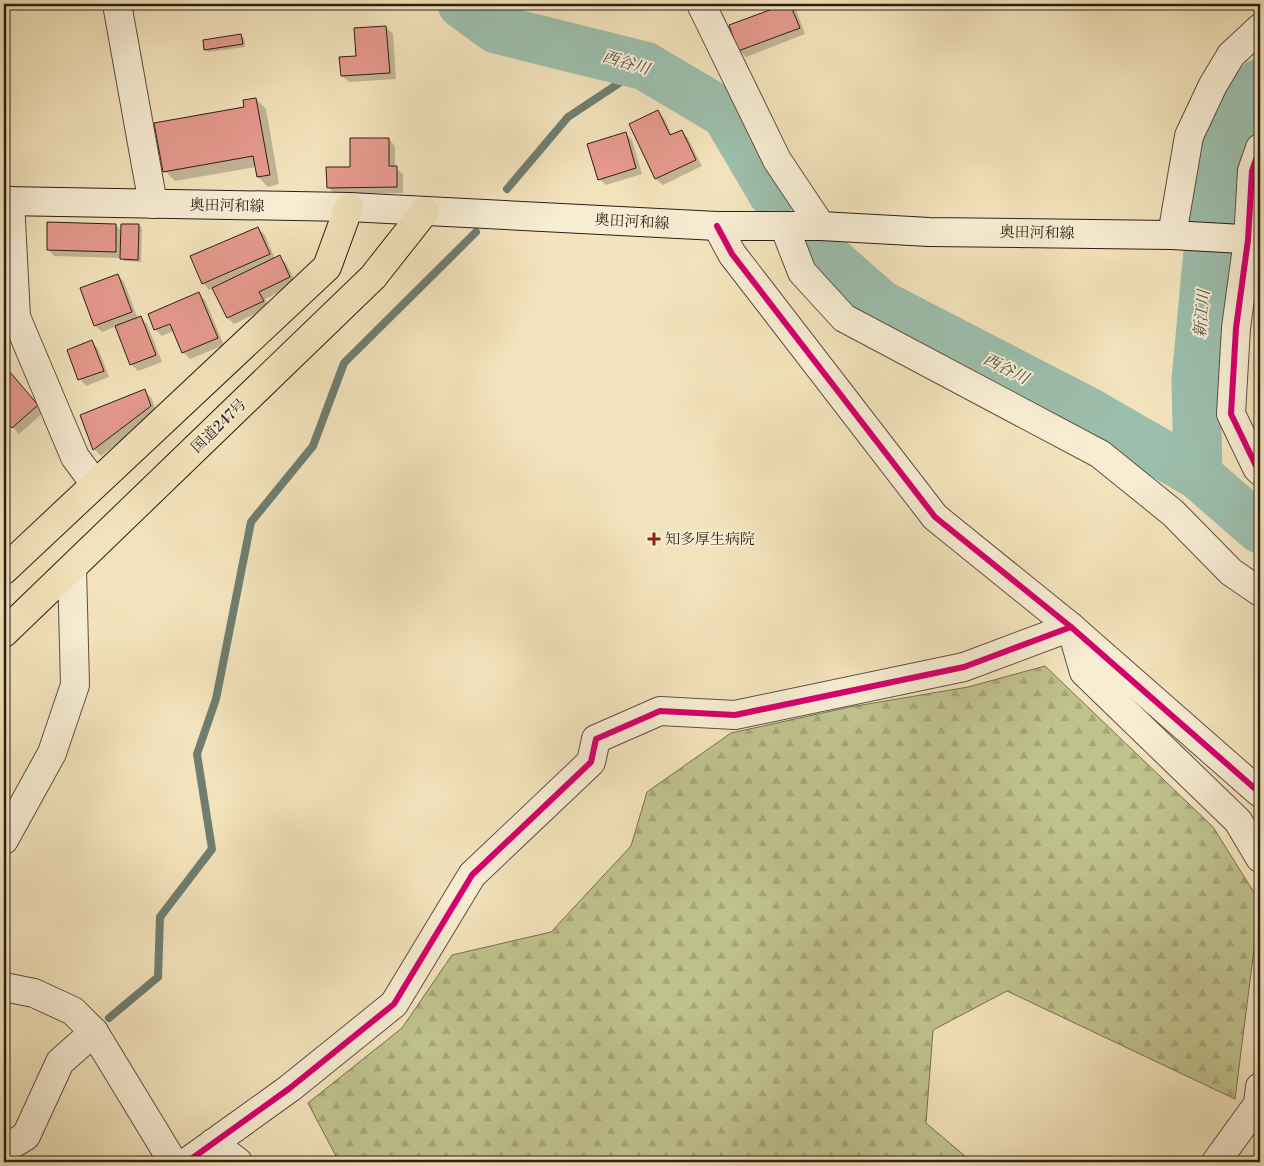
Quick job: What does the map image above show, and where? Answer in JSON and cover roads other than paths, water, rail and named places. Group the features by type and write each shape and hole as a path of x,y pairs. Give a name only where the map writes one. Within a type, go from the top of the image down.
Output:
{"highway":[{"path":"4,570 327,267 349,207"},
{"name":"国道247号","path":"4,633 372,277 425,211"}],"street":[{"path":"117,4 154,204"},
{"path":"701,4 777,160 821,226"},
{"path":"1172,235 1189,136 1213,85 1232,55 1260,28"},
{"path":"1260,148 1252,171 1254,240 1236,328 1231,414 1260,471"},
{"path":"7,201 10,322 74,457 95,484"},
{"name":"奥田河和線","path":"7,201 349,207 717,226 821,226 929,232 1172,235 1254,240"},
{"path":"717,226 732,254 935,517 1071,627 1260,793"},
{"path":"784,226 802,272 844,318 1100,454 1173,513 1231,572 1260,592"},
{"path":"4,840 52,753 74,684 72,568"},
{"path":"1071,627 1084,672 1238,821 1260,858"},
{"path":"186,1162 290,1088 394,1004 472,875 591,762 596,739 660,711 734,715 964,667 1071,627"},
{"path":"4,987 34,993 73,1011 94,1032 173,1162"},
{"path":"4,1149 26,1136 60,1062 94,1032"},
{"path":"1216,1162 1258,1104 1260,1087"},
{"path":"213,1143 238,1162"}],"waterway":[{"name":"西谷川","path":"462,4 496,29 645,66 726,114 773,194"},
{"path":"507,189 568,117 645,66"},
{"name":"新江川","path":"1198,475 1196,380 1212,208 1232,121 1260,83"},
{"path":"109,1018 158,977 160,917 212,849 197,754 216,699 251,522 313,446 344,363 476,232"},
{"name":"西谷川","path":"822,253 880,304 1087,411 1198,475 1260,529"}],"place":[{"name":"知多厚生病院","path":"654,539"}]}
